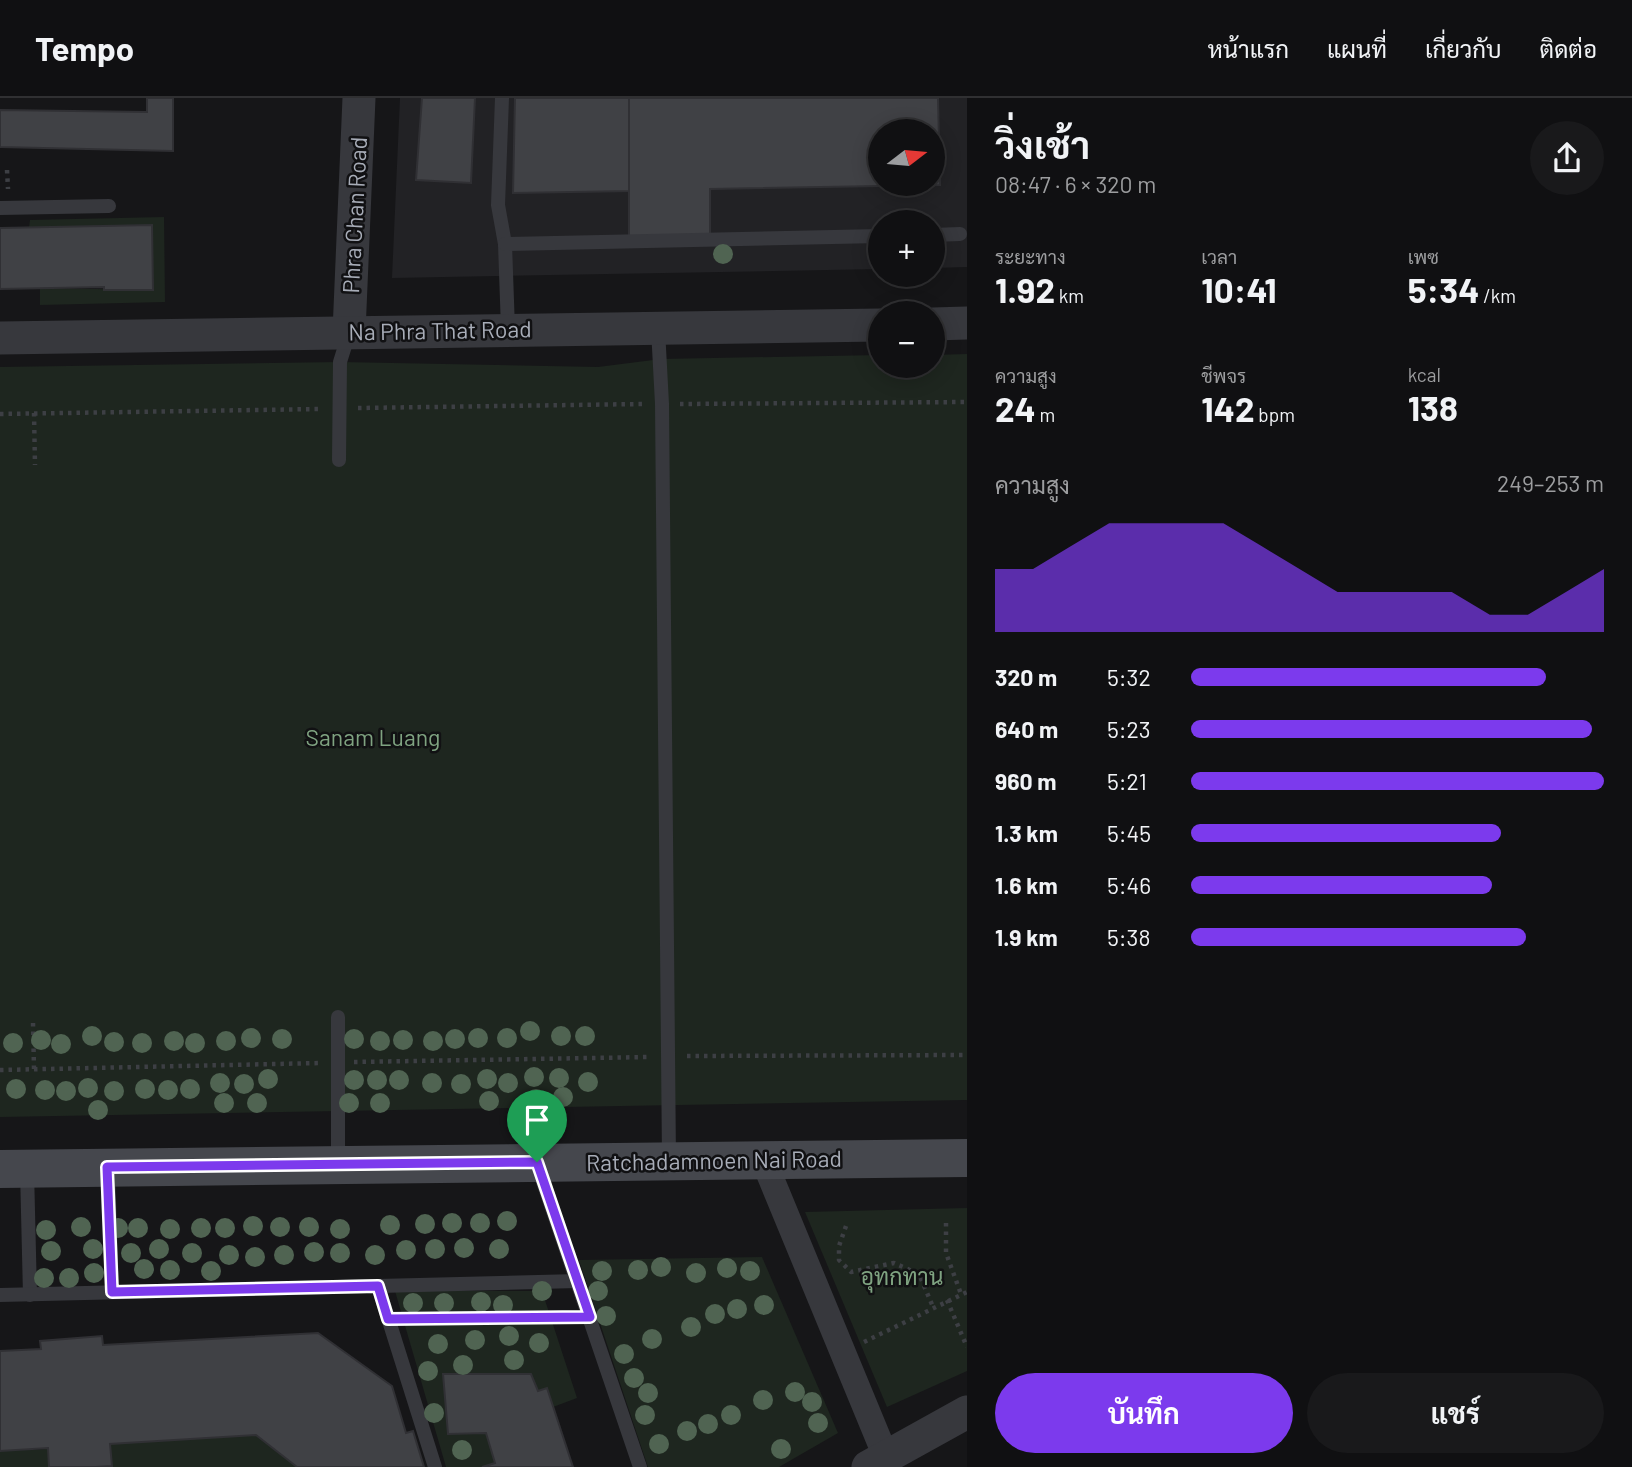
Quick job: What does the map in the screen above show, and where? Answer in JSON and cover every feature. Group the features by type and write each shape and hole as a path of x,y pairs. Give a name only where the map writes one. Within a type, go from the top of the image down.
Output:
{"main road":[{"name":"Ratchadamnoen Nai Road","path":"13,1168 967,1158"}],"street":[{"name":"Phra Chan Road","path":"349,332 359,98"},
{"path":"945,324 967,323"},
{"name":"Na Phra That Road","path":"0,338 508,328 658,329 868,325"},
{"path":"763,1159 842,1353 877,1462 967,1412"}],"lane":[{"path":"502,98 498,205 505,244 508,328"},
{"path":"0,208 109,206"},
{"path":"945,235 960,234"},
{"path":"505,244 868,236"},
{"path":"658,329 662,404 669,1161"},
{"path":"339,460 340,362 349,332"},
{"path":"338,1017 338,1165"},
{"path":"537,1162 639,1467"},
{"path":"107,1167 112,1292"},
{"path":"13,1168 30,1295"},
{"path":"0,1296 578,1281"},
{"path":"378,1286 435,1467"}],"path":[{"path":"708,404 967,402"},
{"path":"34,413 35,465"},
{"path":"33,1023 34,1069"},
{"path":"718,1056 967,1055"},
{"path":"842,1353 964,1293 946,1253 946,1223"},
{"path":"846,1226 839,1246 839,1260 851,1272 894,1263 919,1274 933,1307"},
{"path":"947,1300 967,1347"},
{"path":"388,1319 590,1317"}],"shaded area":[{"path":"400,98 967,98 967,267 945,268 945,210 868,210 868,269 392,278"}],"green space":[{"path":"164,217 165,302 40,305 40,288 153,290 152,226 29,228 30,220"},
{"name":"Sanam Luang","path":"967,354 967,1100 0,1117 0,367 340,362 598,367 661,359 868,355 868,378 945,378 945,355"},
{"name":"อุทกทาน","path":"967,1208 967,1371 887,1407 805,1212"},
{"path":"762,1257 838,1433 779,1467 648,1467 579,1260"},
{"path":"395,1291 542,1291 577,1398 553,1407 573,1467 446,1467"},
{"path":"256,1435 297,1467 96,1467 112,1466 110,1444"},
{"path":"48,1449 49,1467 0,1467 0,1451"}],"building":[{"path":"147,98 173,98 173,151 0,147 0,110 147,112"},
{"path":"422,98 475,98 471,183 416,180"},
{"path":"515,98 629,98 631,191 513,193"},
{"path":"629,98 938,98 938,119 868,119 868,186 710,189 710,240 629,242"},
{"path":"152,225 153,290 104,290 104,287 0,289 0,228"},
{"path":"318,1333 392,1386 406,1433 413,1431 424,1467 297,1467 256,1435 110,1444 112,1466 96,1467 49,1467 48,1448 0,1451 0,1351 41,1349 40,1341 102,1336 103,1345"},
{"path":"443,1374 531,1374 538,1391 547,1388 573,1467 482,1467 495,1463 486,1433 448,1434"}],"route":[{"path":"537,1162 590,1317 388,1319 378,1286 112,1292 107,1167 537,1162"}]}
